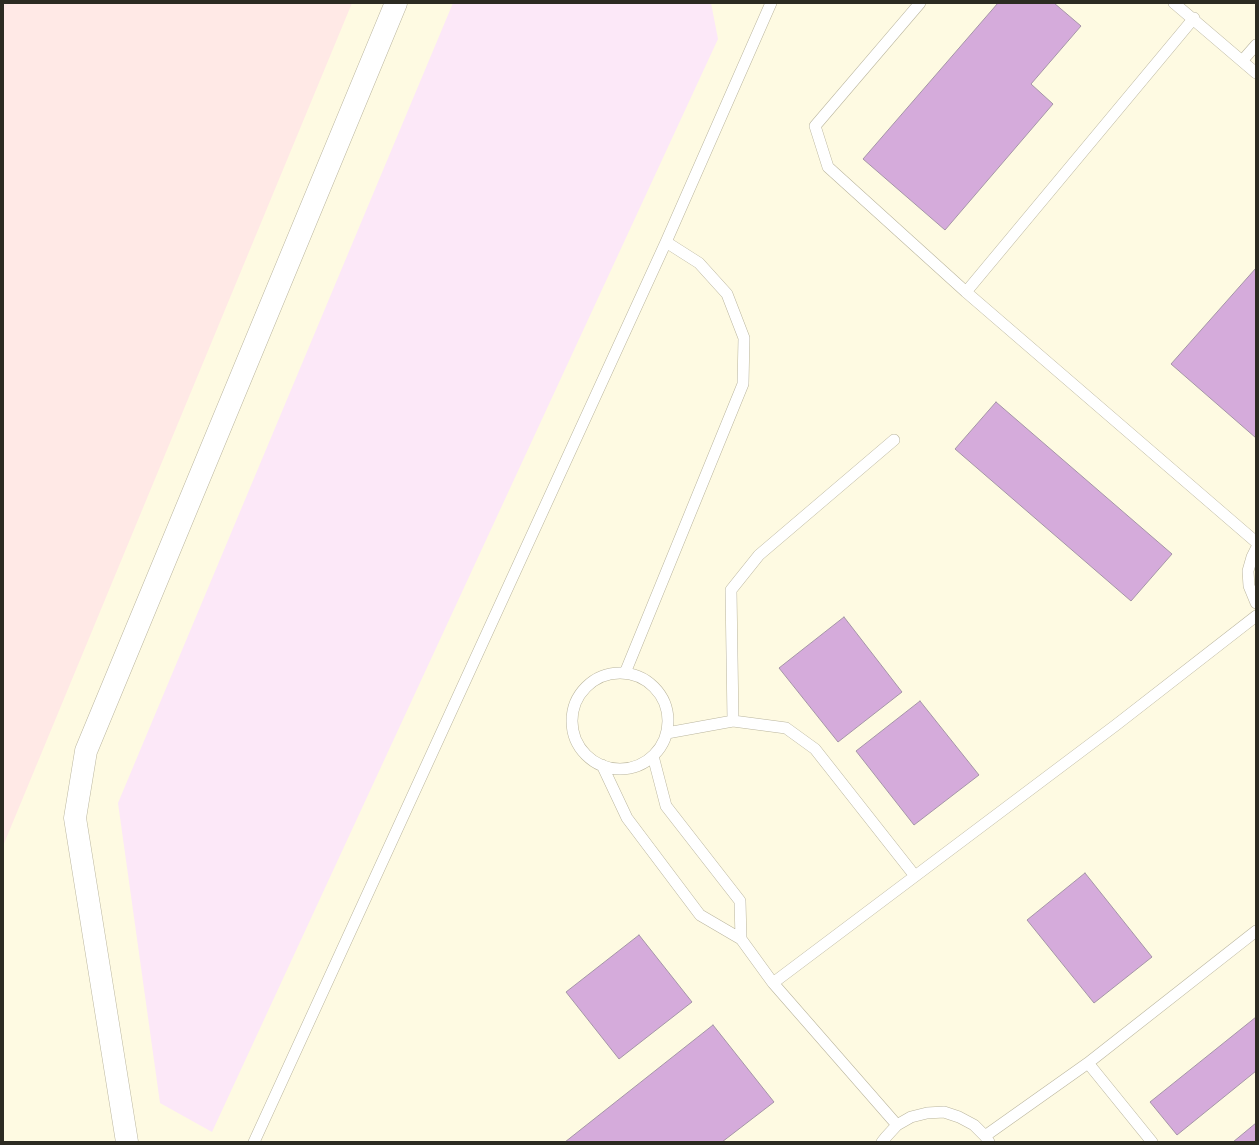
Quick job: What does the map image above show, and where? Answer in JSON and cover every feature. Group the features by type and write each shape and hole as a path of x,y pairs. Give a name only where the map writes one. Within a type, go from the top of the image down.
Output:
{"street":[{"path":"127,1142 75,818 86,751 396,3"}],"lane":[{"path":"254,1142 666,242 771,3"},
{"path":"920,3 815,126 828,168 966,292 1256,542"},
{"path":"1174,3 1194,18 1256,73"},
{"path":"966,292 1194,18"},
{"path":"1242,61 1256,45"},
{"path":"625,673 743,384 744,338 727,294 699,263 666,242"},
{"path":"733,721 731,590 759,555 894,440"},
{"path":"1256,549 1248,571 1249,586 1256,603"},
{"path":"773,983 1110,729 1256,616"},
{"path":"612,673 625,673 639,676 651,684 660,694 666,706 668,720 667,733 662,746 653,756 642,764 629,769 615,769 602,765 590,758 580,748 574,736 572,722 573,709 579,696 588,685 599,677 612,673"},
{"path":"667,733 733,721 786,728 815,750 915,876"},
{"path":"653,756 666,806 740,900 741,939"},
{"path":"602,765 627,818 700,915 741,939 773,983 897,1125"},
{"path":"882,1142 897,1125 911,1117 927,1113 944,1112 959,1117 974,1125 987,1139 1088,1063 1256,931"},
{"path":"1088,1063 1152,1142"}],"shaded area":[{"path":"3,3 352,3 3,846"},
{"path":"453,3 711,3 718,39 212,1132 160,1103 118,803"}],"building":[{"path":"998,3 1054,3 1081,26 1031,84 1053,104 945,230 863,159"},
{"path":"1256,268 1256,438 1171,364"},
{"path":"996,402 1172,554 1131,601 955,449"},
{"path":"844,617 902,692 838,742 779,668"},
{"path":"920,701 979,775 914,825 856,751"},
{"path":"1085,873 1152,957 1094,1003 1027,920"},
{"path":"639,935 692,1002 619,1059 566,992"},
{"path":"1256,1017 1256,1071 1177,1135 1150,1102"},
{"path":"713,1025 774,1102 722,1142 565,1142"},
{"path":"1256,1123 1256,1142 1233,1142"}]}
